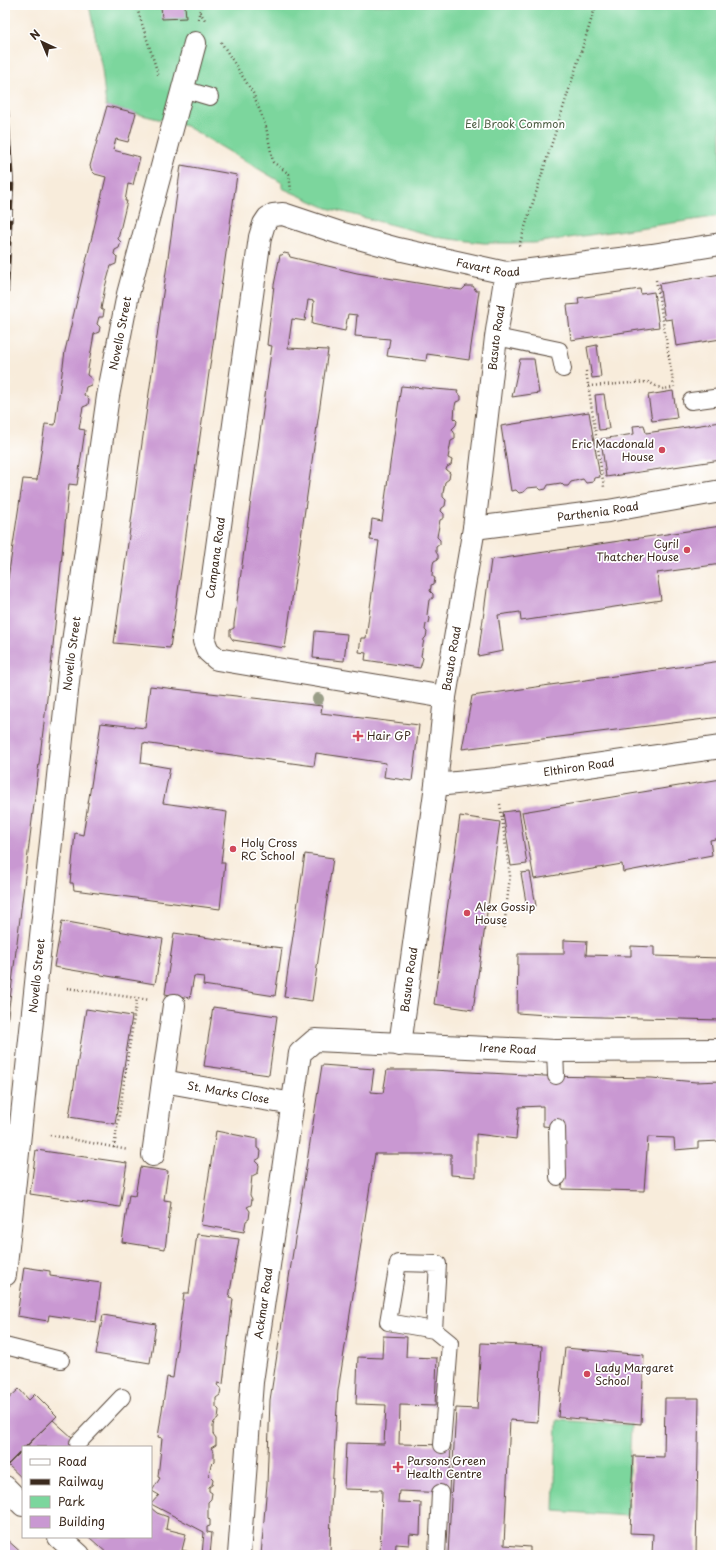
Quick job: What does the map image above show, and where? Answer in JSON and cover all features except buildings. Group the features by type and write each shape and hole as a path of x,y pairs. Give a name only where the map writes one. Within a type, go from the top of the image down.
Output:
{"street":[{"name":"Novello Street","path":"5,1274 70,663 108,396 128,294 195,43"},
{"name":"Favart Road","path":"264,224 268,218 273,215 284,214 340,233 398,249 506,273 652,256 721,244"},
{"name":"Campana Road","path":"264,224 260,237 204,641 208,651 217,659 445,697"},
{"name":"Basuto Road","path":"400,1045 436,785 445,697 474,528 496,337 506,273"},
{"name":"Parthenia Road","path":"474,528 608,511 721,491"},
{"name":"Elthiron Road","path":"436,785 497,779 721,747"},
{"path":"153,1155 174,1005"},
{"name":"Irene Road","path":"300,1052 315,1040 555,1051 721,1050"},
{"name":"Ackmar Road","path":"239,1555 252,1382 300,1052"},
{"name":"St. Marks Close","path":"164,1081 293,1104"},
{"path":"5,1488 22,1503"},
{"path":"60,1538 79,1555"}],"lane":[{"path":"183,89 210,97"},
{"path":"496,337 559,350 563,369"},
{"path":"691,401 721,397"},
{"path":"555,1051 556,1076"},
{"path":"557,1127 558,1177"},
{"path":"434,1330 438,1264 398,1263 388,1322 434,1330 450,1343 442,1445"},
{"path":"5,1346 61,1360"},
{"path":"78,1443 122,1397"},
{"path":"438,1555 440,1493"}],"path":[{"path":"136,5 160,79"},
{"path":"506,273 520,244 596,5"},
{"path":"200,12 207,22"},
{"path":"218,37 253,93 266,127 273,162 289,174 296,218"},
{"path":"588,386 648,382 662,389 674,388 652,256"},
{"path":"585,364 608,511"},
{"path":"497,779 510,876 504,928"},
{"path":"67,988 137,997 174,1005"},
{"path":"114,1148 137,997"},
{"path":"50,1135 153,1155"}],"green space":[{"name":"Eel Brook Common","path":"89,5 721,5 721,216 534,243 484,243 442,238 327,208 282,188 282,183 279,181 186,126 106,106 102,69"},
{"path":"557,1420 631,1425 627,1516 554,1511"}],"railway":[{"path":"5,84 12,185 5,331"}],"place":[{"name":"Eric Macdonald House","path":"662,450"},
{"name":"Cyril Thatcher House","path":"687,550"},
{"name":"Hair GP","path":"358,736"},
{"name":"Holy Cross RC School","path":"233,849"},
{"name":"Alex Gossip House","path":"467,913"},
{"name":"Lady Margaret School","path":"587,1374"},
{"name":"Parsons Green Health Centre","path":"398,1467"}]}
